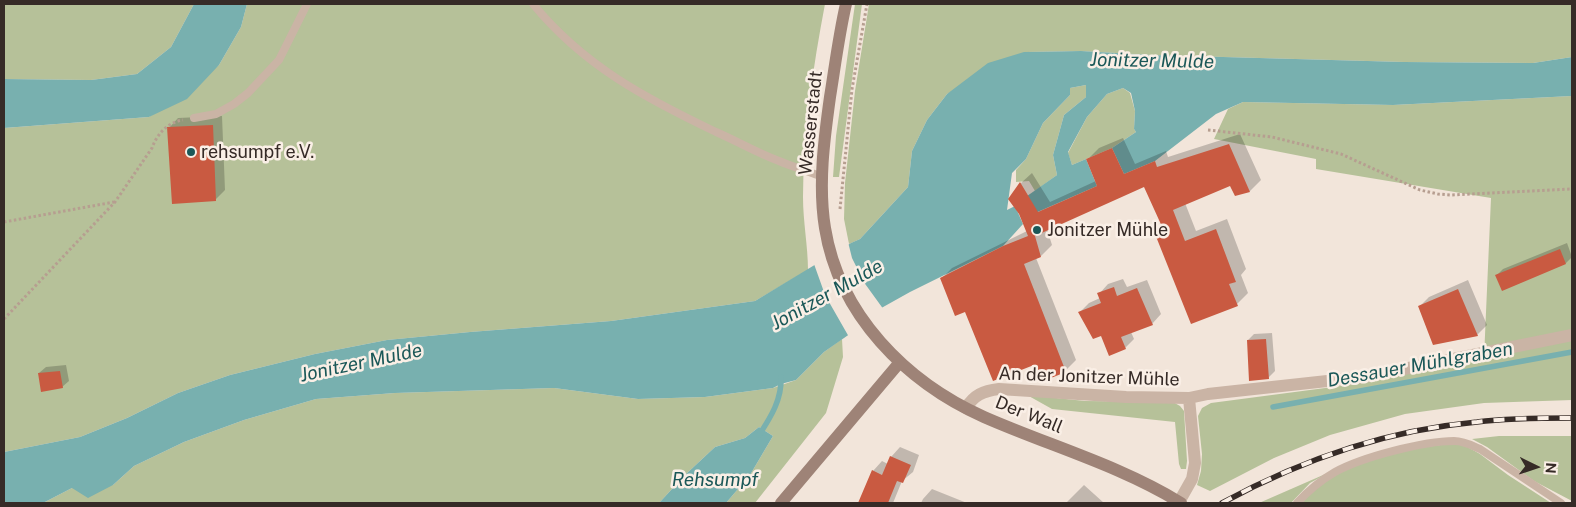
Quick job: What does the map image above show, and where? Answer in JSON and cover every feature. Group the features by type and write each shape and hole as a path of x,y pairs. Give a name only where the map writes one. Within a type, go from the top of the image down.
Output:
{"main road":[{"name":"Wasserstadt","path":"846,4 825,134 822,177 823,208 829,246 841,281 848,296 878,339"},
{"name":"Der Wall","path":"878,339 900,362 918,377 966,408 1112,467 1180,503"},
{"path":"781,503 900,362"}],"street":[{"name":"An der Jonitzer Mühle","path":"966,408 970,401 979,393 999,389 1126,397 1189,398 1208,394 1364,377 1572,335"},
{"path":"1180,503 1192,479 1195,463 1189,398"}],"lane":[{"path":"194,118 216,114 234,104 248,93 279,60 307,4"},
{"path":"533,4 549,24 614,78 670,110 778,161 822,177"},
{"path":"1297,503 1308,491 1336,472 1370,458 1407,448 1454,441 1465,442 1480,449 1561,503"}],"path":[{"path":"840,216 841,182 852,89 866,4"},
{"path":"4,319 115,202 152,148 160,132 174,121 194,118"},
{"path":"1208,130 1272,137 1341,154 1420,190 1438,194 1572,189"},
{"path":"4,222 115,202"}],"green space":[{"path":"4,4 194,4 171,47 137,74 91,80 4,79"},
{"path":"247,4 825,4 813,76 803,173 803,206 808,270 755,301 611,321 387,340 315,354 230,375 178,393 127,418 80,437 4,452 4,128 149,117 219,65 241,27"},
{"path":"855,4 862,4 839,177 833,177 836,136"},
{"path":"869,4 1572,4 1572,57 1533,63 1404,62 1151,55 1080,51 1027,52 947,94 927,120 912,151 908,187 860,239 849,244 844,219 845,183 855,91"},
{"path":"1086,85 1086,97 1064,115 1053,155 1057,175 1035,191 1029,181 1016,182 1016,170 1026,159 1043,123 1070,95 1070,88"},
{"path":"1123,88 1130,93 1135,111 1134,129 1136,132 1112,148 1072,165 1068,153 1087,117 1107,94"},
{"path":"1572,96 1572,400 1484,403 1405,414 1330,435 1274,458 1210,491 1197,485 1201,471 1202,454 1198,416 1202,408 1211,403 1348,385 1484,358 1491,198 1316,169 1316,159 1214,139 1228,109 1243,102 1393,105"},
{"path":"842,339 843,357 826,413 755,503 726,503 750,475 773,436 759,427 745,438 715,447 659,503 43,503 72,488 113,485 134,466 184,442 244,420 316,399 395,393 554,388 638,399 705,397 773,388 796,380 824,352"},
{"path":"1027,395 1085,401 1173,402 1184,411 1186,469 1181,469 1179,464 1175,422 1052,409"},
{"path":"1499,436 1572,436 1572,501 1534,481 1487,447 1472,439"},
{"path":"1450,444 1464,445 1480,454 1551,503 1301,503 1315,489 1331,478 1369,460 1389,454"},
{"path":"1330,472 1310,483 1291,503 1259,503"}],"water":[{"path":"194,4 247,4 241,27 219,65 187,99 149,117 4,128 4,79 91,80 137,74 171,47"},
{"name":"Jonitzer Mulde","path":"1081,51 1151,55 1404,62 1533,63 1572,57 1572,96 1393,105 1243,102 1216,114 1155,161 1124,174 1112,148 1136,132 1134,129 1135,111 1131,93 1123,88 1107,94 1087,117 1068,152 1072,165 1086,159 1097,186 1026,217 1020,201 1057,175 1053,155 1064,115 1086,97 1086,85 1070,88 1070,95 1043,123 1026,159 1012,173 1007,210 1015,206 1023,224 1003,246 876,311 854,331 824,352 796,380 773,388 705,397 638,399 554,388 395,393 316,399 244,420 184,442 134,466 113,485 88,498 72,488 43,503 4,503 4,452 80,437 127,418 178,393 230,375 315,354 387,340 611,321 755,301 860,239 908,187 912,151 927,120 947,94 988,63 1024,52"},
{"name":"Rehsumpf","path":"759,427 773,436 750,475 726,503 659,503 715,447 745,438"}],"pier":[{"path":"848,242 852,258 858,270 863,271 866,277 863,281 884,310 849,337 829,302 824,302 821,295 824,292 814,264"}],"building":[{"name":"rehsumpf e.V.","path":"213,125 216,201 172,204 167,127"},
{"path":"1229,144 1250,192 1235,196 1230,186 1173,210 1185,241 1216,229 1236,282 1229,284 1238,306 1191,324 1155,234 1164,231 1144,187 1035,236 1041,257 1024,264 1066,372 1041,382 1034,365 993,381 965,312 955,316 940,278 1003,246 1028,236 1019,214 1008,199 1020,182 1038,212 1097,186 1086,159 1112,148 1124,174 1155,161 1157,167"},
{"path":"1560,249 1566,264 1502,291 1495,275"},
{"path":"1114,287 1117,296 1137,288 1153,325 1121,337 1126,349 1109,356 1101,336 1093,339 1078,312 1101,303 1097,293"},
{"path":"1458,289 1478,336 1433,345 1418,306"},
{"path":"1266,339 1269,379 1249,381 1247,340"},
{"path":"60,371 63,388 41,392 38,373"},
{"path":"890,456 911,465 903,483 897,481 888,503 858,503 872,470 882,475"}],"waterway":[{"name":"Dessauer Mühlgraben","path":"1273,407 1572,352"},
{"path":"759,435 778,400 781,377"}],"railway":[{"path":"1222,503 1283,473 1345,449 1410,432 1477,422 1572,418"}],"place":[{"name":"rehsumpf e.V.","path":"191,152"},
{"name":"Jonitzer Mühle","path":"1037,230"}]}
